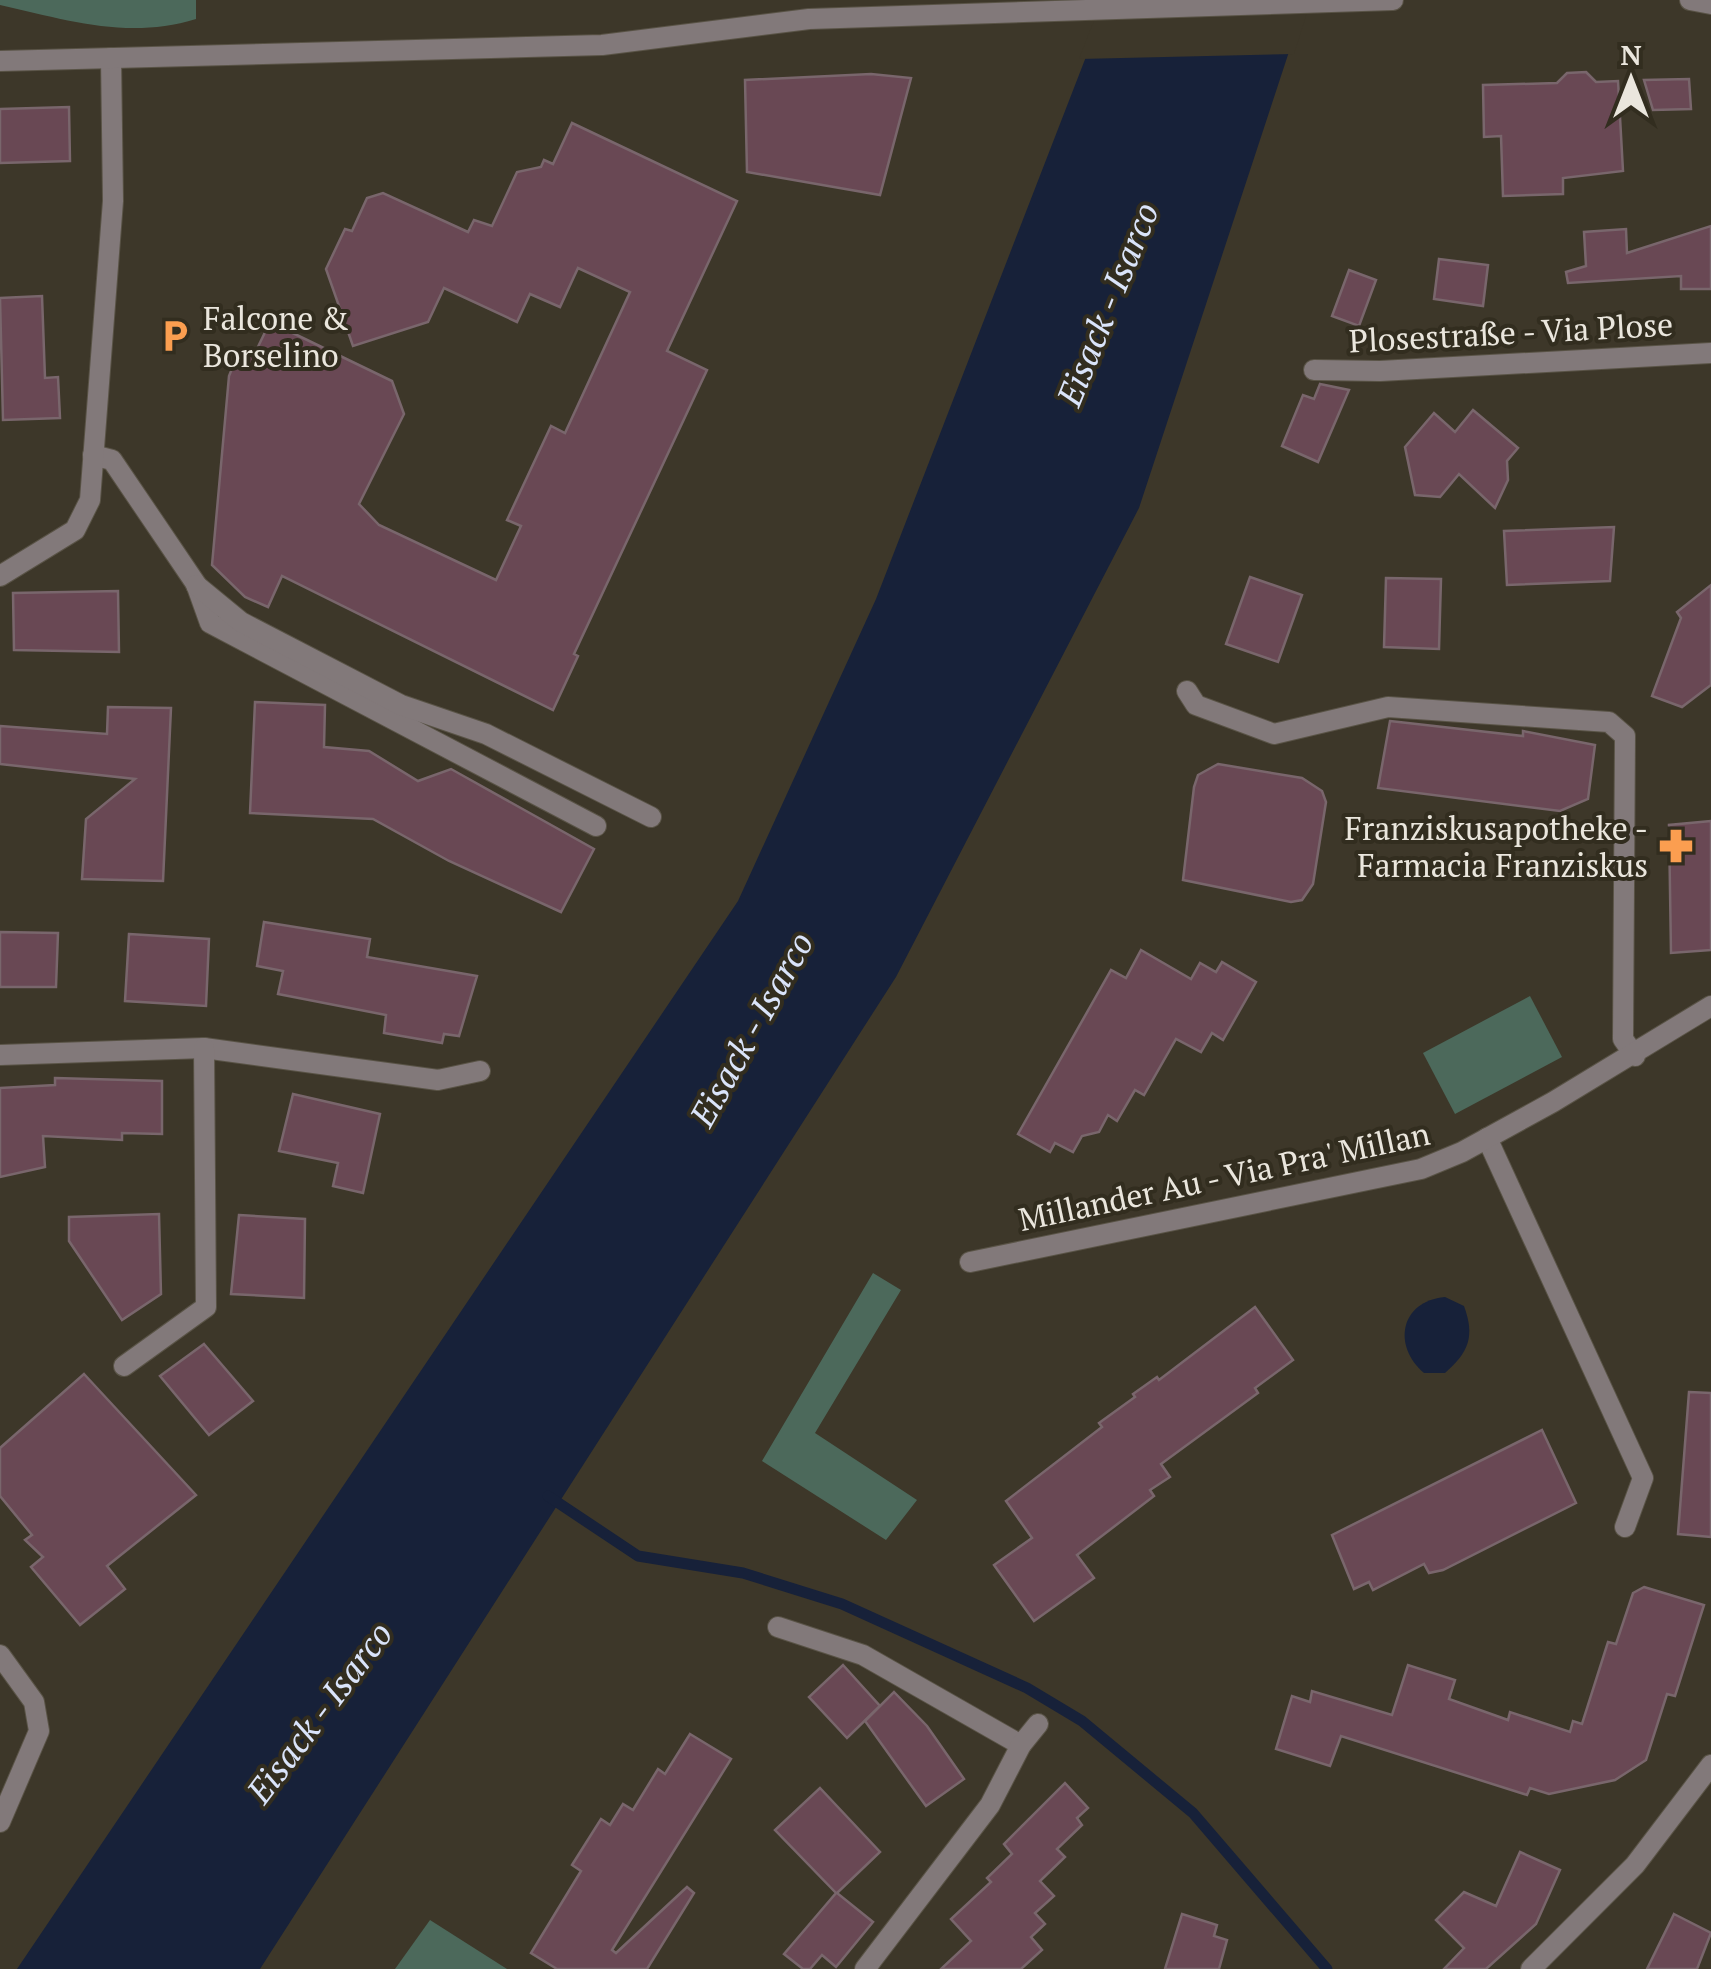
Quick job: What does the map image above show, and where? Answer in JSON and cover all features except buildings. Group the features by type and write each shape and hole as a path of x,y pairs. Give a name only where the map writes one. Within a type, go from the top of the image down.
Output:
{"street":[{"path":"0,61 602,45 810,19 1393,0"},
{"path":"1690,0 1711,4"},
{"path":"0,576 74,530 90,500 113,201 111,58"},
{"name":"Plosestraße - Via Plose","path":"1314,370 1380,371 1711,352"},
{"path":"93,456 112,460 196,584 210,623 596,826"},
{"path":"196,584 242,622 401,705 486,734 651,816"},
{"path":"1187,691 1196,705 1274,734 1388,706 1609,722 1624,736 1623,1038 1635,1056"},
{"name":"Millander Au - Via Pra' Millan","path":"970,1262 1421,1169 1487,1138 1635,1056 1711,1006"},
{"path":"0,1055 204,1048 438,1080 460,1079 480,1071"},
{"path":"124,1366 206,1306 204,1048"},
{"path":"1487,1138 1643,1478 1625,1527"},
{"path":"778,1627 863,1655 1021,1744"},
{"path":"0,1654 34,1702 39,1731 0,1822"},
{"path":"865,1969 990,1805 1021,1744 1038,1724"},
{"path":"1531,1969 1635,1865 1711,1764"}],"green space":[{"path":"0,0 196,0 196,19 146,28 98,26 0,5"},
{"path":"1530,996 1562,1057 1455,1114 1423,1053"},
{"path":"873,1273 901,1290 815,1433 917,1500 886,1540 762,1461"},
{"path":"430,1920 507,1969 395,1969"}],"water":[{"name":"Eisack - Isarco","path":"1108,0 1306,0 1139,508 896,977 260,1969 17,1969 738,901 876,599"},
{"path":"1445,1297 1464,1306 1468,1343 1445,1373 1424,1373 1407,1350 1406,1326 1418,1307"}],"pier":[{"path":"1102,0 1311,0 1294,54 1079,59"}],"waterway":[{"path":"548,1496 638,1556 743,1573 842,1604 1027,1688 1082,1721 1193,1813 1327,1969"}],"place":[{"name":"Falcone & Borselino","path":"175,336"},
{"name":"Franziskusapotheke - Farmacia Franziskus","path":"1676,846"}]}
